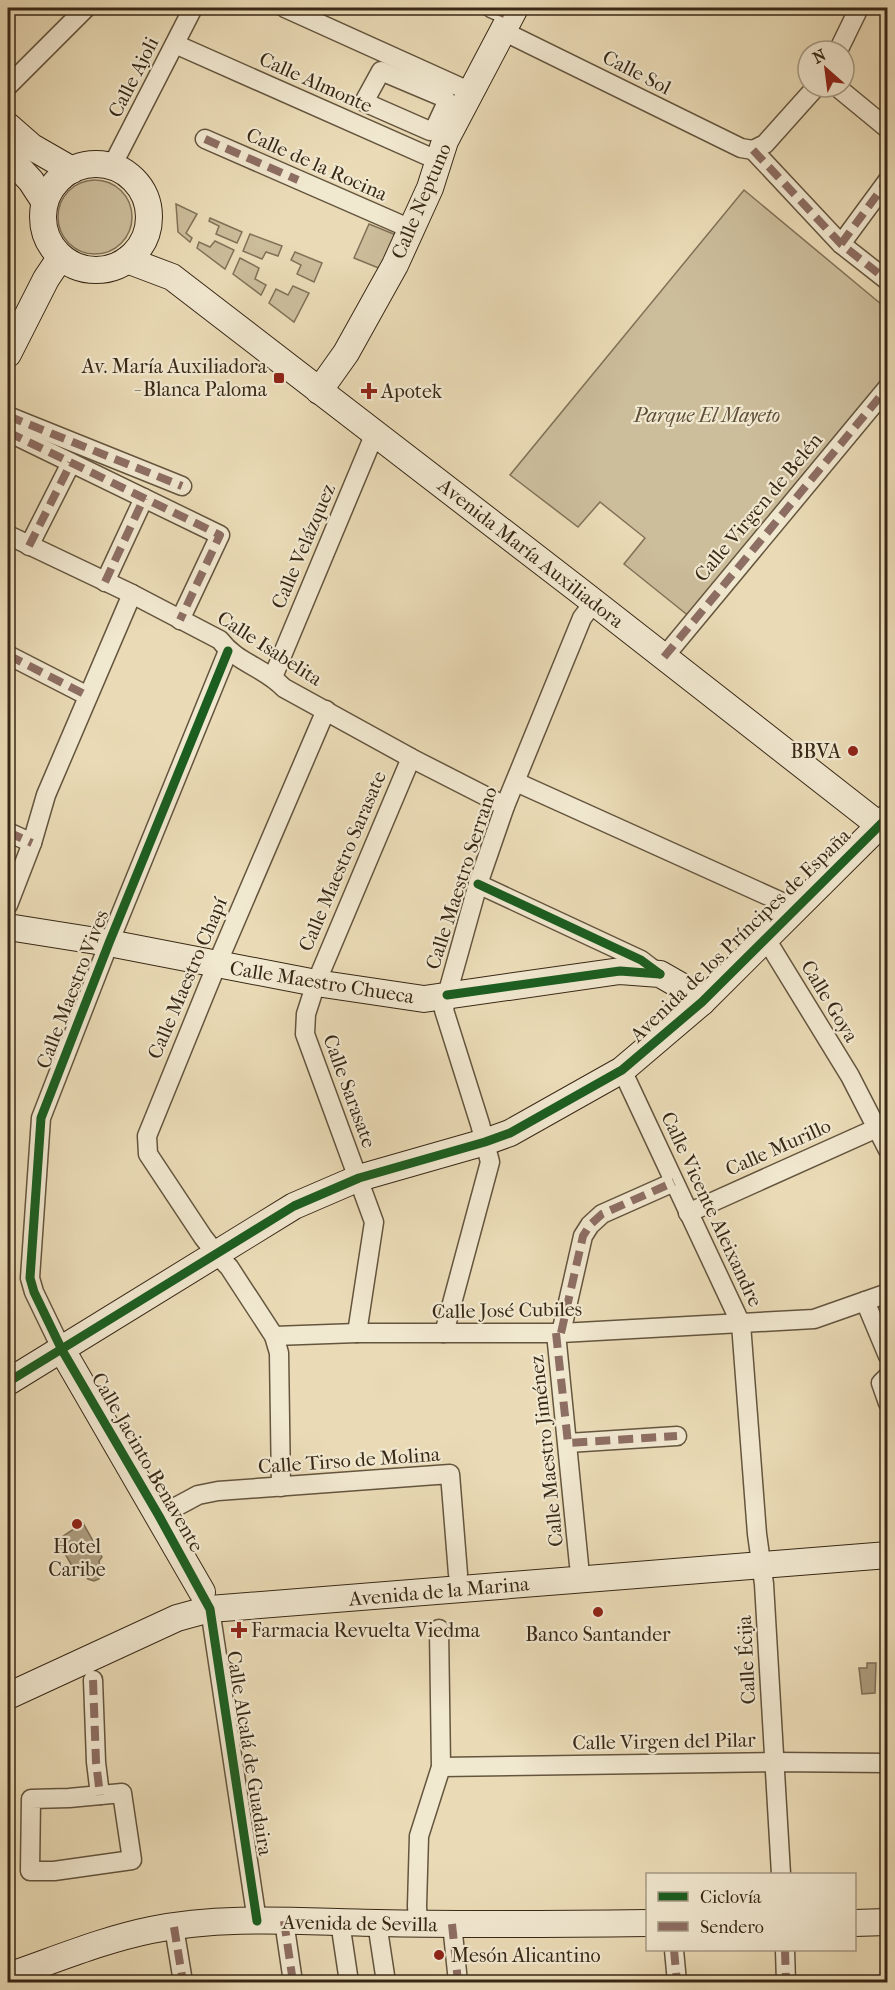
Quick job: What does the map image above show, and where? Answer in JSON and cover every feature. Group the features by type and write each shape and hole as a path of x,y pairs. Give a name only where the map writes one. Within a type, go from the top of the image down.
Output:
{"street":[{"path":"8,86 86,8"},
{"name":"Calle Ajoli","path":"112,166 193,8"},
{"path":"289,8 471,92"},
{"path":"844,39 859,8"},
{"name":"Calle Neptuno","path":"319,391 346,353 395,265 429,188 445,141 471,92 505,16"},
{"name":"Calle Sol","path":"505,16 741,148 753,150"},
{"name":"Calle Almonte","path":"175,44 439,161"},
{"path":"805,99 765,144 753,150 841,244 888,281"},
{"path":"852,99 888,129"},
{"path":"8,126 32,147 72,170"},
{"name":"Calle de la Rocina","path":"205,139 411,229"},
{"path":"8,156 31,181 45,201"},
{"path":"85,165 112,166 126,173 138,185 146,200 149,216 147,232 140,248 115,267 101,271 73,266 60,258 50,246 44,232 42,217 45,201 60,178 72,170 85,165"},
{"path":"841,244 888,180"},
{"name":"Avenida María Auxiliadora","path":"147,232 172,277"},
{"path":"8,354 46,279 60,258"},
{"name":"Avenida María Auxiliadora","path":"127,260 172,277 664,657 885,824"},
{"name":"Calle Virgen de Belén","path":"664,657 888,387"},
{"path":"8,416 182,486"},
{"path":"8,432 220,535 180,620"},
{"name":"Calle Velázquez","path":"273,677 375,433"},
{"path":"29,546 71,463"},
{"path":"105,582 144,498"},
{"name":"Calle Isabelita","path":"8,535 132,594 220,640 228,651 273,677 284,688 411,758 505,806"},
{"path":"8,905 32,843 46,795 132,594"},
{"name":"Calle Maestro Serrano","path":"444,1333 490,1162 444,1010 447,995 478,884 505,806 582,618 594,602"},
{"name":"Calle Maestro Vives","path":"62,1350 34,1292 30,1278 41,1118 109,943 228,651"},
{"path":"8,655 88,696"},
{"name":"Calle Maestro Chapí","path":"274,1336 229,1267 217,1255 148,1154 147,1136 217,964 326,710"},
{"name":"Calle Maestro Sarasate","path":"316,983 411,758"},
{"path":"516,782 795,908"},
{"name":"Avenida de los Príncipes de España","path":"8,1382 294,1206 359,1178 510,1133 622,1070 702,1002 795,908 885,824"},
{"path":"8,832 32,843"},
{"path":"478,884 641,960 660,974"},
{"name":"Calle Maestro Chueca","path":"8,927 109,943 316,983 424,999 620,971 660,974 688,990 702,1002"},
{"name":"Calle Goya","path":"766,939 882,1125 888,1150"},
{"name":"Calle Sarasate","path":"316,983 306,1014 305,1034 374,1222 357,1333"},
{"name":"Calle Vicente Aleixandre","path":"622,1070 741,1324 760,1558"},
{"name":"Calle Murillo","path":"688,1213 882,1125"},
{"name":"Calle Maestro Jiménez","path":"579,1565 559,1333 583,1236 590,1225 602,1214 674,1182"},
{"name":"Calle José Cubiles","path":"274,1336 357,1333 559,1333 814,1319 888,1293"},
{"path":"866,1301 888,1356"},
{"path":"274,1336 279,1353 281,1487"},
{"name":"Calle Jacinto Benavente","path":"62,1350 206,1600"},
{"path":"888,1376 881,1383 888,1403"},
{"path":"568,1443 677,1436"},
{"name":"Calle Tirso de Molina","path":"159,1516 198,1495 218,1491 450,1474 458,1574"},
{"name":"Avenida de la Marina","path":"8,1696 177,1618 206,1600 760,1558 888,1540"},
{"name":"Avenida de la Marina","path":"8,1677 163,1606 206,1600 458,1574 579,1565 888,1555"},
{"name":"Calle Écija","path":"760,1558 781,1873"},
{"name":"Calle Alcalá de Guadaira","path":"206,1600 256,1921"},
{"path":"418,1924 419,1836 441,1767 439,1629"},
{"path":"93,1680 96,1762 100,1795"},
{"name":"Calle Virgen del Pilar","path":"441,1767 888,1762"},
{"path":"122,1792 132,1860 54,1871 30,1871 32,1799 100,1795 122,1792"},
{"name":"Avenida de Sevilla","path":"8,1976 114,1940 174,1927 256,1921 418,1924 646,1923"},
{"path":"284,1921 293,1983"},
{"path":"340,1922 349,1983"},
{"path":"856,1923 888,1922"},
{"path":"377,1923 386,1983"},
{"path":"452,1924 458,1983"},
{"path":"174,1927 183,1983"},
{"path":"674,1951 677,1983"},
{"path":"785,1951 786,1983"}],"green space":[{"path":"88,180 102,180 116,186 126,196 132,210 130,231 116,248 102,254 88,254 74,248 64,238 58,224 58,210 64,196 74,186"},
{"name":"Parque El Mayeto","path":"744,190 887,309 887,377 690,617 624,564 645,538 600,502 578,527 510,475"},
{"path":"176,204 197,214 186,233 192,238 190,242 178,232"},
{"path":"210,218 242,232 237,243 216,234 219,226 209,221"},
{"path":"369,224 396,235 381,269 354,258"},
{"path":"250,234 282,246 278,256 266,252 262,259 243,251"},
{"path":"215,241 234,250 225,269 197,248 199,242 210,247"},
{"path":"295,252 322,263 314,282 297,274 301,265 291,260"},
{"path":"240,258 259,268 255,279 266,285 261,295 233,274"},
{"path":"293,286 309,293 294,322 269,303 276,289 288,295"}],"shaded area":[{"path":"83,1523 102,1557 99,1561 101,1572 99,1579 94,1581 88,1579 81,1569 75,1571 57,1540"},
{"path":"867,1663 876,1663 875,1693 862,1694 859,1668 867,1668"}],"marked path":[{"path":"491,8 511,17"},
{"path":"205,139 298,180"},
{"path":"753,150 841,244 888,281"},
{"path":"841,244 888,180"},
{"path":"664,657 888,387"},
{"path":"8,416 182,486"},
{"path":"8,432 220,535 180,620"},
{"path":"29,546 71,463"},
{"path":"105,582 144,498"},
{"path":"8,655 88,696"},
{"path":"8,832 32,843"},
{"path":"561,1333 583,1236 590,1225 602,1214 674,1182"},
{"path":"556,1333 568,1443 677,1436"},
{"path":"93,1680 96,1762 100,1795"},
{"path":"284,1921 293,1982"},
{"path":"452,1924 458,1982"},
{"path":"174,1927 183,1982"},
{"path":"674,1951 677,1982"},
{"path":"785,1951 786,1982"}],"cycle path":[{"path":"228,651 109,943 41,1118 30,1278 34,1292 62,1350 159,1516 210,1609 257,1921"},
{"path":"8,1382 294,1206 359,1178 510,1133 622,1070 702,1002 888,817"},
{"path":"478,884 641,960 660,974"},
{"path":"447,995 620,971 660,974"}],"place":[{"name":"Av. María Auxiliadora - Blanca Paloma","path":"279,378"},
{"name":"Apotek","path":"369,391"},
{"name":"BBVA","path":"853,751"},
{"name":"Hotel Caribe","path":"77,1524"},
{"name":"Banco Santander","path":"598,1612"},
{"name":"Farmacia Revuelta Viedma","path":"239,1630"},
{"name":"Mesón Alicantino","path":"439,1955"}]}
